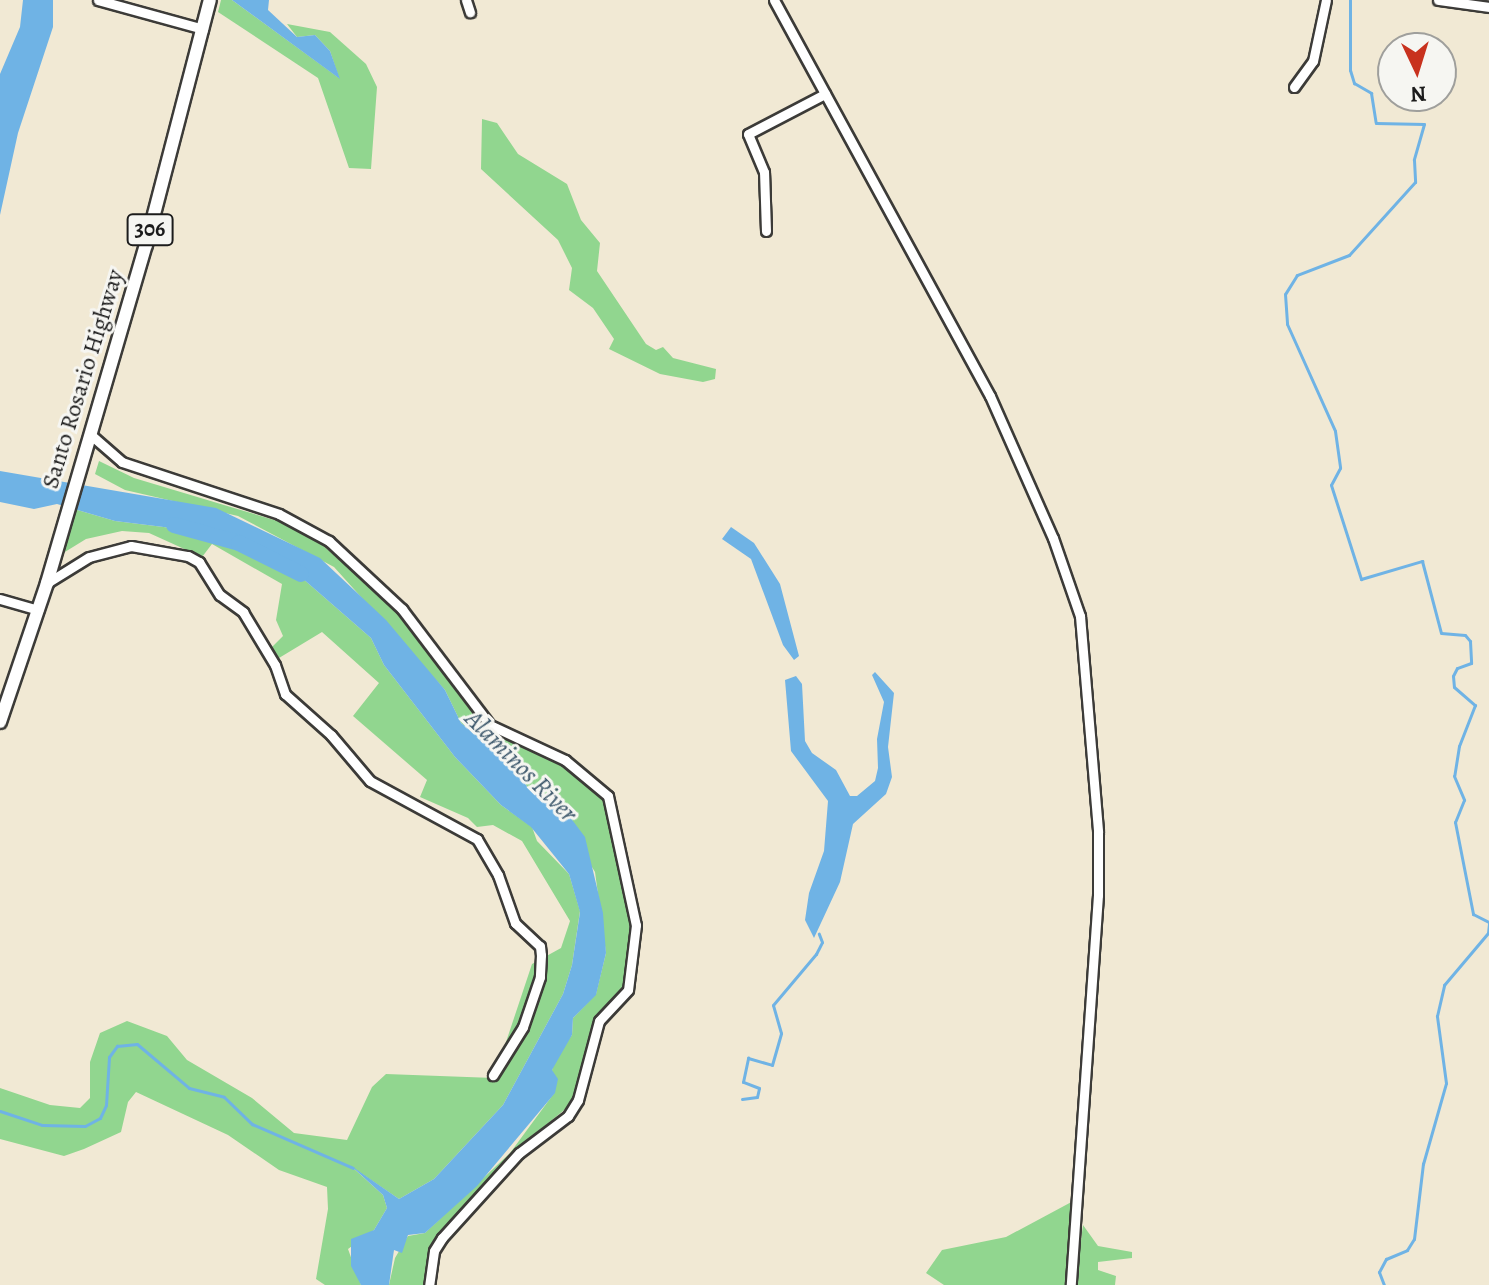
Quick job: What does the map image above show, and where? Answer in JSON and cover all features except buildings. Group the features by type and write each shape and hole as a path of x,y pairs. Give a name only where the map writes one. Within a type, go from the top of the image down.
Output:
{"main road":[{"name":"Santo Rosario Highway","path":"0,722 47,583 91,435 210,0"}],"street":[{"path":"98,0 203,29"},
{"path":"466,0 470,12"},
{"path":"774,0 990,396 1057,548 1080,616 1098,832 1098,895 1071,1285"},
{"path":"1294,87 1313,61 1326,0"},
{"path":"1438,0 1489,7"},
{"path":"766,231 764,172 748,134 825,94"},
{"path":"91,435 122,462 279,514 329,541 402,609 490,725 565,760 608,796 636,925 628,990 599,1021 578,1100 568,1116 519,1153 442,1238 434,1251 429,1285"},
{"path":"47,583 89,557 131,546 188,556 199,562 220,595 243,612 275,665 285,694 331,735 370,781 477,839 498,875 515,923 540,946 541,955 540,977 523,1027 493,1075"},
{"path":"0,599 38,610"}],"green space":[{"path":"221,0 232,0 339,78 330,51 315,35 297,37 287,24 330,32 366,64 377,87 371,169 349,168 318,78 218,12"},
{"path":"482,119 497,123 518,154 567,184 581,220 600,243 597,271 646,344 656,350 663,347 673,358 716,369 715,379 703,382 660,374 609,349 614,339 593,308 569,290 572,268 558,240 481,169"},
{"path":"99,461 134,478 284,523 320,543 397,610 478,716 564,762 606,797 633,919 626,986 603,1010 574,1102 525,1142 435,1242 427,1285 389,1285 395,1258 408,1236 425,1233 510,1153 555,1092 552,1070 557,1055 572,1035 573,1018 596,994 606,953 595,872 548,795 529,789 505,757 461,723 445,690 334,567 238,516 125,490 95,474"},
{"path":"74,509 115,521 220,534 294,571 371,638 384,665 455,757 501,805 532,827 537,841 569,874 580,911 572,965 563,994 503,1105 434,1179 399,1199 352,1167 383,1195 387,1208 374,1230 348,1249 361,1285 325,1285 316,1279 328,1209 327,1187 279,1170 228,1135 136,1092 128,1102 121,1132 64,1156 0,1139 0,1088 50,1105 80,1108 90,1098 90,1062 100,1033 127,1021 167,1036 187,1060 252,1098 294,1133 347,1140 372,1087 386,1074 494,1078 532,964 561,948 570,921 522,841 493,825 477,827 468,818 420,797 427,780 353,716 379,683 322,632 279,658 272,647 283,636 276,620 282,584 212,544 202,557 149,533 122,531 86,539 60,555"},
{"path":"1077,1199 1068,1285 944,1285 926,1273 942,1250 1006,1237"},
{"path":"1083,1225 1098,1246 1132,1252 1132,1258 1098,1262 1098,1270 1116,1276 1115,1285 1075,1285"}],"water":[{"path":"23,0 53,0 53,27 18,133 0,215 0,74 20,27"},
{"path":"232,0 269,0 268,10 297,37 315,35 330,51 340,79"},
{"path":"0,471 216,508 320,558 386,620 445,690 461,723 505,757 529,789 558,801 585,837 603,913 606,953 596,995 573,1018 572,1035 552,1070 558,1079 555,1093 477,1186 425,1233 408,1235 402,1253 394,1250 389,1285 361,1285 351,1266 351,1239 374,1230 387,1208 383,1195 350,1165 399,1199 434,1179 503,1105 563,994 572,965 580,912 569,874 531,827 501,805 455,757 384,665 371,638 294,571 220,534 115,521 57,504 34,509 0,502"},
{"path":"731,527 754,543 780,584 799,656 794,660 783,645 751,559 722,539"},
{"path":"875,672 894,693 888,747 892,777 886,794 853,824 840,882 814,938 805,920 809,893 824,851 828,801 791,751 785,680 796,676 802,684 805,741 812,753 836,770 850,796 857,796 875,781 878,768 877,739 884,702 872,675"}],"waterway":[{"path":"1350,0 1350,70 1354,83 1371,93 1376,123 1424,124 1414,160 1415,182 1349,255 1297,275 1285,294 1287,324 1335,431 1340,468 1331,485 1361,579 1422,561 1441,633 1465,635 1470,641 1471,663 1457,668 1453,676 1454,687 1475,705 1459,746 1454,776 1464,800 1455,822 1473,914 1489,922"},
{"name":"Alaminos River","path":"174,525 239,543 301,574"},
{"path":"1384,1285 1379,1272 1386,1259 1407,1250 1414,1239 1423,1164 1446,1083 1437,1016 1444,985 1488,933 1489,923"},
{"path":"742,1099 757,1097 759,1088 743,1082 748,1058 772,1065 781,1033 773,1005 816,954 822,942 819,934"},
{"path":"0,1111 42,1125 85,1126 100,1118 106,1105 109,1057 117,1046 137,1044 189,1088 224,1097 252,1124 353,1168"}]}
